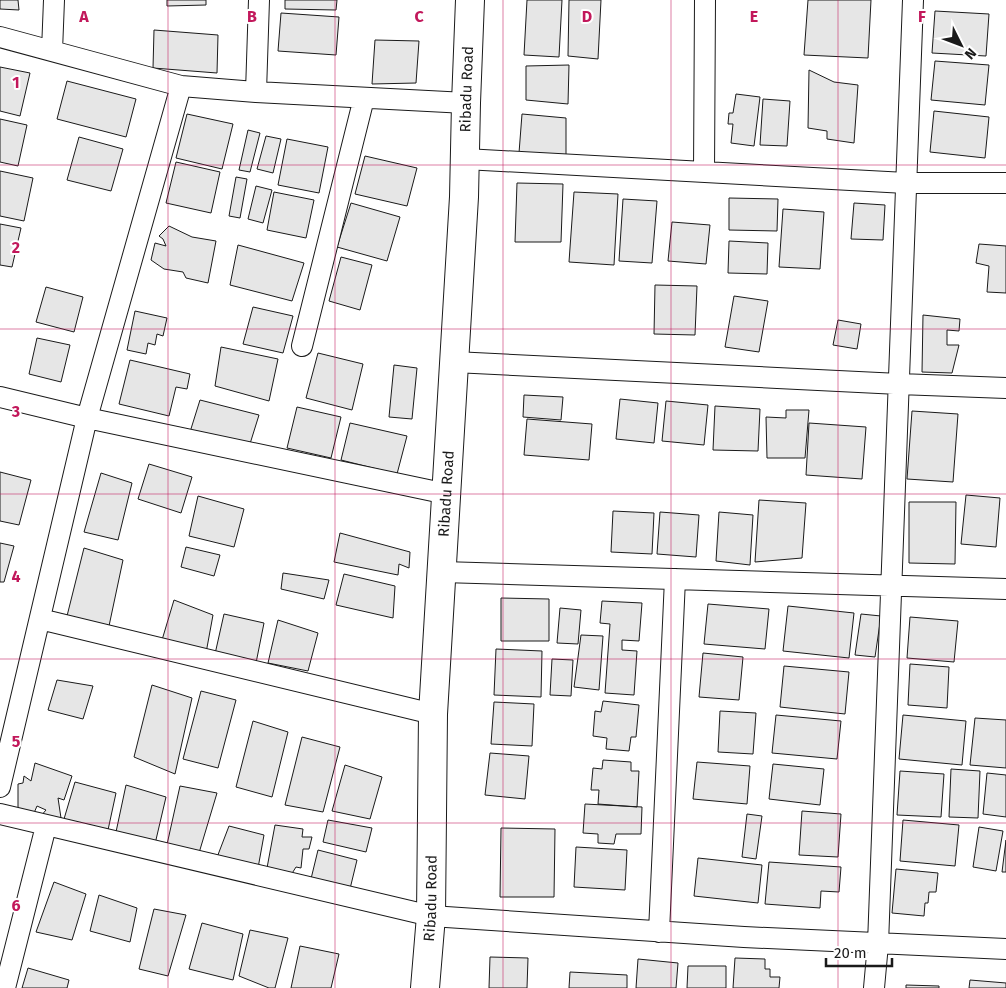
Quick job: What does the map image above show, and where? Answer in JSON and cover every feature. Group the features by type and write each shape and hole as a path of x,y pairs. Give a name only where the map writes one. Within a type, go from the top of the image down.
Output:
{"street":[{"path":"52,51 54,0"},
{"path":"256,92 259,0"},
{"name":"Ribadu Road","path":"425,988 431,916 433,714 465,158 470,0"},
{"path":"704,172 705,0"},
{"path":"874,988 878,944 913,0"},
{"path":"0,37 181,86 256,92 466,103"},
{"path":"0,786 87,418 181,86"},
{"path":"302,346 364,98"},
{"path":"465,158 906,183 1006,183"},
{"path":"454,362 1006,388"},
{"path":"0,397 87,418 447,494"},
{"path":"442,572 1006,589"},
{"path":"659,932 675,579"},
{"path":"40,619 433,714"},
{"path":"0,814 431,916 659,932 1006,949"},
{"path":"5,988 46,826"}],"building":[{"path":"0,0 18,0 19,10 0,9"},
{"path":"167,0 206,0 206,5 167,6"},
{"path":"285,0 337,0 336,10 285,9"},
{"path":"527,0 562,0 559,57 524,55"},
{"path":"569,0 601,0 598,59 568,56"},
{"path":"808,0 871,0 868,58 804,55"},
{"path":"935,11 989,14 986,56 932,53"},
{"path":"281,13 339,17 336,55 278,51"},
{"path":"154,30 218,35 217,73 153,68"},
{"path":"375,40 419,41 416,83 372,84"},
{"path":"935,61 989,65 985,105 931,100"},
{"path":"569,65 568,104 526,100 526,66"},
{"path":"0,67 30,73 20,116 0,111"},
{"path":"809,70 834,82 858,85 854,143 827,139 827,131 808,128"},
{"path":"67,81 136,99 126,137 57,119"},
{"path":"736,94 760,97 754,146 731,143 733,124 728,124 729,113 733,113"},
{"path":"763,99 790,101 787,146 760,145"},
{"path":"934,111 989,117 985,158 930,152"},
{"path":"187,114 233,124 222,169 176,158"},
{"path":"522,114 566,118 566,155 519,153"},
{"path":"0,119 27,125 18,166 0,162"},
{"path":"248,130 260,133 250,172 239,170"},
{"path":"266,136 281,139 273,173 257,169"},
{"path":"79,137 123,149 111,191 67,180"},
{"path":"287,139 328,147 319,193 278,185"},
{"path":"365,156 417,168 407,206 355,194"},
{"path":"176,162 220,172 211,213 166,203"},
{"path":"0,171 33,178 24,221 0,216"},
{"path":"236,177 247,179 240,218 229,216"},
{"path":"517,183 563,184 561,242 515,242"},
{"path":"256,186 272,190 263,223 248,219"},
{"path":"274,192 314,200 306,238 267,230"},
{"path":"574,192 618,194 614,265 569,262"},
{"path":"729,198 778,199 777,231 729,230"},
{"path":"623,199 657,201 652,263 619,261"},
{"path":"351,203 400,217 387,261 337,247"},
{"path":"854,203 885,205 883,240 851,239"},
{"path":"783,209 824,212 820,269 779,267"},
{"path":"672,222 710,225 706,264 668,261"},
{"path":"0,224 21,228 12,267 0,265"},
{"path":"169,226 192,237 216,241 208,283 186,278 183,272 164,269 151,260 155,243 166,246 163,239 159,236"},
{"path":"729,241 768,243 767,274 728,273"},
{"path":"979,244 1006,246 1006,293 987,292 989,266 976,263"},
{"path":"238,245 304,263 292,301 230,285"},
{"path":"341,257 372,265 360,310 329,301"},
{"path":"655,285 697,286 695,335 654,334"},
{"path":"46,287 83,297 74,332 36,322"},
{"path":"734,296 768,301 759,352 725,347"},
{"path":"253,307 293,316 283,353 243,344"},
{"path":"135,311 167,318 163,336 157,334 155,345 148,343 146,354 127,350"},
{"path":"923,315 960,319 959,331 947,330 947,345 959,345 952,373 922,372"},
{"path":"838,320 861,324 857,349 833,345"},
{"path":"37,338 70,345 61,382 29,374"},
{"path":"221,347 278,359 269,401 215,386"},
{"path":"318,353 363,364 352,410 306,398"},
{"path":"130,360 190,374 187,389 176,387 169,416 119,404"},
{"path":"394,365 417,368 412,419 389,417"},
{"path":"524,395 563,397 561,420 523,417"},
{"path":"620,399 658,403 654,443 616,439"},
{"path":"200,400 259,415 249,447 190,432"},
{"path":"666,401 708,405 704,445 662,441"},
{"path":"715,406 760,409 758,451 713,450"},
{"path":"297,407 341,417 331,458 287,448"},
{"path":"786,410 809,410 805,458 767,458 766,417 786,418"},
{"path":"912,411 958,414 953,482 907,479"},
{"path":"527,419 592,424 589,460 524,455"},
{"path":"350,423 407,436 397,474 341,460"},
{"path":"809,423 866,427 862,479 806,475"},
{"path":"149,464 192,477 181,513 138,499"},
{"path":"0,472 31,480 19,525 0,521"},
{"path":"101,473 132,483 118,540 84,532"},
{"path":"966,495 1000,498 996,547 961,544"},
{"path":"198,496 244,509 234,547 189,536"},
{"path":"759,500 806,503 802,558 755,562"},
{"path":"909,502 956,502 955,564 909,563"},
{"path":"613,511 654,513 652,554 611,552"},
{"path":"660,512 699,515 696,557 657,554"},
{"path":"719,512 753,515 750,565 716,561"},
{"path":"340,533 410,552 409,568 399,564 398,575 334,562"},
{"path":"0,543 14,546 4,582 0,582"},
{"path":"186,547 220,555 214,576 181,567"},
{"path":"84,548 123,560 109,626 67,616"},
{"path":"283,573 329,580 324,599 281,589"},
{"path":"344,574 395,586 393,618 336,605"},
{"path":"501,598 549,599 549,641 501,641"},
{"path":"174,600 213,615 206,653 162,640"},
{"path":"602,601 642,603 639,641 622,640 622,650 637,651 634,695 605,693 610,624 600,623"},
{"path":"708,604 769,609 765,649 704,644"},
{"path":"788,606 854,613 849,658 783,651"},
{"path":"560,608 581,610 578,644 557,643"},
{"path":"224,614 264,623 256,663 215,654"},
{"path":"861,614 881,616 875,657 855,655"},
{"path":"910,617 958,621 954,662 907,658"},
{"path":"278,620 318,633 308,671 268,663"},
{"path":"581,635 603,636 599,690 574,687"},
{"path":"496,649 542,651 541,697 494,695"},
{"path":"703,653 743,657 739,700 699,697"},
{"path":"552,659 573,660 571,696 550,695"},
{"path":"910,664 949,667 947,708 908,705"},
{"path":"784,666 849,672 845,714 780,707"},
{"path":"57,680 93,686 83,719 48,710"},
{"path":"152,685 192,698 175,774 134,757"},
{"path":"201,691 236,700 218,768 183,759"},
{"path":"603,701 639,705 636,737 631,737 629,751 606,749 607,738 593,736 595,711 601,712"},
{"path":"494,702 534,704 532,746 491,744"},
{"path":"720,711 756,713 753,754 718,752"},
{"path":"776,715 841,721 837,759 772,753"},
{"path":"903,715 966,721 962,765 899,759"},
{"path":"975,718 1006,720 1006,768 970,765"},
{"path":"253,721 288,732 272,797 236,787"},
{"path":"302,737 340,747 323,812 285,805"},
{"path":"490,753 529,756 525,799 485,795"},
{"path":"603,760 631,762 631,771 639,771 637,807 598,804 599,790 591,790 593,768 602,769"},
{"path":"697,762 750,766 747,804 693,799"},
{"path":"35,763 72,776 64,800 58,798 61,818 40,817 46,810 37,806 34,813 18,811 18,784 23,783 24,776 31,781"},
{"path":"773,764 824,769 820,805 769,799"},
{"path":"345,765 382,777 370,819 332,811"},
{"path":"951,769 980,771 978,818 949,817"},
{"path":"900,771 944,774 941,817 897,815"},
{"path":"987,773 1006,775 1006,817 983,814"},
{"path":"75,782 116,793 108,830 64,819"},
{"path":"126,785 166,797 155,844 116,832"},
{"path":"180,786 217,793 199,853 166,849"},
{"path":"585,804 642,807 641,834 616,834 614,844 598,843 598,834 583,833"},
{"path":"802,811 841,814 838,857 799,855"},
{"path":"747,814 762,816 756,859 742,857"},
{"path":"328,820 372,828 366,852 323,842"},
{"path":"903,820 959,825 955,866 900,861"},
{"path":"275,825 303,829 302,837 312,837 309,849 303,849 301,868 296,867 291,875 267,868"},
{"path":"229,826 264,835 258,868 216,860"},
{"path":"979,827 1003,831 996,871 973,867"},
{"path":"501,828 555,829 554,897 500,897"},
{"path":"1006,840 1006,872 1002,872"},
{"path":"576,847 627,850 625,890 574,887"},
{"path":"318,850 357,860 349,893 310,883"},
{"path":"698,858 762,865 758,903 694,896"},
{"path":"769,862 841,867 839,892 821,891 820,908 765,904"},
{"path":"896,869 938,873 936,892 929,892 928,903 925,903 924,916 892,913"},
{"path":"54,882 86,894 72,940 36,932"},
{"path":"99,895 137,908 130,942 90,931"},
{"path":"154,909 186,915 168,976 139,969"},
{"path":"202,923 243,934 233,980 189,969"},
{"path":"250,930 288,938 275,988 269,988 239,976"},
{"path":"300,946 339,954 331,988 291,988"},
{"path":"490,957 528,958 527,988 489,988"},
{"path":"735,958 765,959 765,969 770,969 770,977 780,977 779,988 733,988"},
{"path":"638,959 678,963 676,988 636,988"},
{"path":"688,966 726,966 726,988 687,988"},
{"path":"28,968 69,980 67,988 22,988"},
{"path":"570,972 627,975 627,988 569,988"},
{"path":"970,980 1006,983 1006,988 969,988"},
{"path":"906,985 939,986 939,988 906,988"}]}
